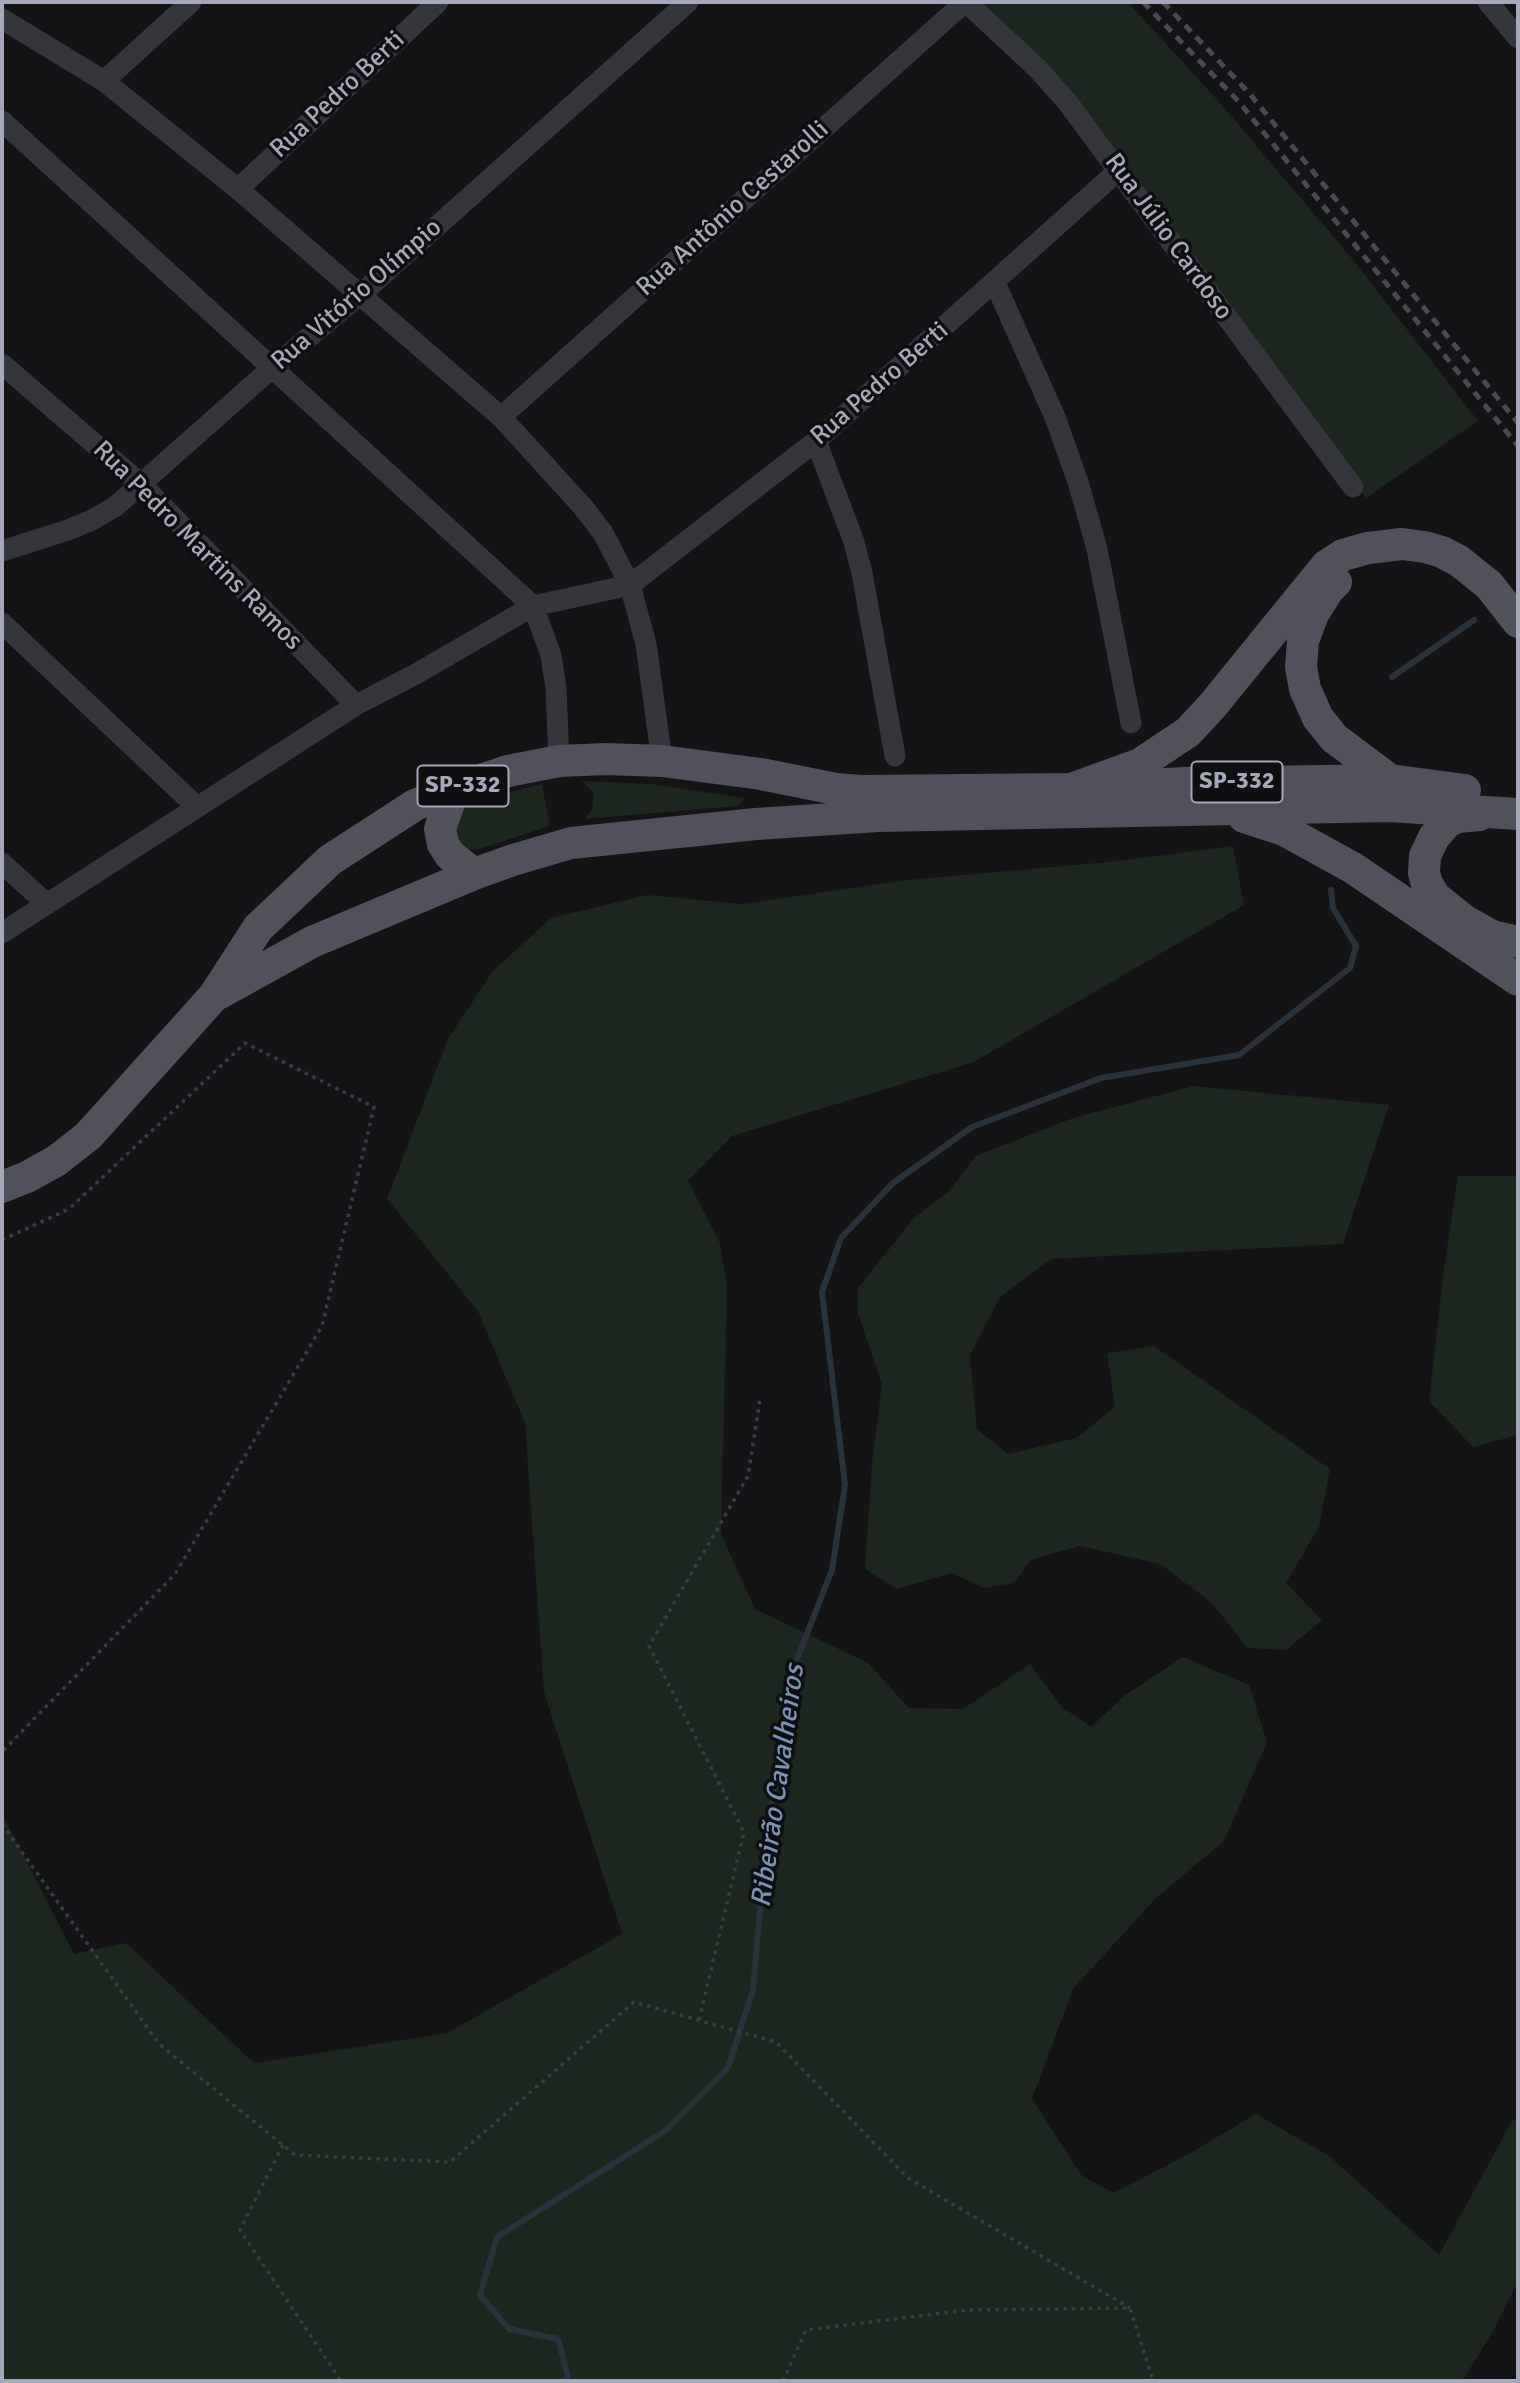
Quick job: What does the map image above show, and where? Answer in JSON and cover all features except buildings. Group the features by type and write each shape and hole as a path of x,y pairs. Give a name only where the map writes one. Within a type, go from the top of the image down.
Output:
{"main road":[{"path":"1067,801 1140,764 1188,732 1326,566 1354,550 1402,544 1424,547 1459,561 1489,585 1518,622"},
{"path":"1385,546 1350,568 1328,590 1312,614 1304,641 1301,667 1305,689 1318,718 1334,738 1396,780"},
{"name":"SP-332","path":"2,1187 56,1161 88,1136 214,996 258,928 330,860 415,805 508,771 559,761 662,761 761,774 848,790 1202,810 1414,806 1516,808"},
{"name":"SP-332","path":"214,996 312,942 474,874 542,851 585,842 756,824 1067,801 1186,783 1396,780 1516,808"},
{"name":"SP-332","path":"454,789 440,829 443,844 450,855 474,874"},
{"path":"1516,808 1458,817 1447,822 1434,837 1425,856 1424,873 1435,897 1450,911 1492,936 1507,942 1518,942"},
{"path":"1202,810 1256,820 1305,841 1353,868 1518,980"}],"street":[{"path":"104,81 191,2"},
{"name":"Rua Pedro Berti","path":"238,189 438,2"},
{"name":"Rua Vitório Olímpio","path":"2,551 92,520 116,506 361,294 688,2"},
{"name":"Rua Júlio Cardoso","path":"966,2 1038,69 1068,103 1353,487"},
{"name":"Rua Antônio Cestarolli","path":"501,417 966,2"},
{"path":"1488,2 1518,38"},
{"path":"2,19 104,81 238,189 501,417 583,507 603,533 630,585 646,645 662,761"},
{"path":"2,121 533,606 551,655 556,688 559,761"},
{"name":"Rua Pedro Berti","path":"630,585 816,442 1119,170"},
{"path":"995,283 1055,417 1078,482 1097,549 1131,723"},
{"name":"Rua Pedro Martins Ramos","path":"2,364 142,484 355,705"},
{"path":"816,442 854,542 862,573 895,756"},
{"path":"2,933 355,705 416,674 533,606 630,585"},
{"path":"2,623 197,807"},
{"path":"2,863 47,904"}],"path":[{"path":"2,1240 69,1209 245,1043 374,1107 322,1326 175,1574 2,1752"},
{"path":"699,2020 744,1832 649,1646 748,1476 760,1399"},
{"path":"2,1824 159,2044 295,2155 450,2162 634,2002 776,2042 908,2178 1130,2308 1153,2381"},
{"path":"284,2145 240,2230 341,2381"},
{"path":"783,2381 807,2330 967,2310 1130,2308"}],"shaded area":[{"path":"972,2 1128,2 1221,104 1354,261 1478,421 1366,498 1206,272"},
{"path":"583,781 651,784 745,798 738,806 584,819 592,810 594,794"},
{"path":"542,784 550,826 479,849 458,849 450,815 478,800"},
{"path":"1233,846 1244,905 974,1062 732,1136 688,1181 720,1243 727,1286 721,1534 755,1609 868,1663 909,1708 963,1709 1030,1664 1062,1707 1091,1727 1124,1696 1183,1657 1249,1685 1267,1742 1224,1841 1155,1899 1073,1989 1032,2099 1082,2176 1114,2193 1256,2114 1329,2156 1439,2255 1512,2121 1518,2118 1518,2281 1492,2333 1462,2381 2,2381 2,1813 74,1954 126,1943 254,2063 447,2033 622,1934 544,1692 525,1423 478,1311 387,1199 448,1039 493,971 551,918 647,895 742,904 907,880 1109,862"},
{"path":"1194,1086 1389,1105 1343,1244 1051,1259 1000,1297 970,1355 977,1429 1008,1454 1076,1438 1115,1407 1107,1353 1154,1346 1330,1469 1319,1527 1286,1583 1322,1620 1286,1650 1247,1648 1212,1603 1160,1564 1080,1546 1030,1560 1014,1583 983,1588 952,1573 897,1589 865,1569 872,1462 882,1384 858,1314 858,1288 914,1218 948,1192 976,1156 1073,1118"},
{"path":"1458,1176 1518,1176 1518,1435 1473,1447 1429,1401 1444,1268"}],"waterway":[{"name":"Ribeirão Cavalheiros","path":"1392,677 1474,620"},
{"name":"Ribeirão Cavalheiros","path":"563,2381 568,2377 558,2339 509,2329 480,2295 497,2237 665,2131 728,2068 753,1990 766,1841 792,1672 832,1570 845,1485 822,1292 841,1238 893,1183 972,1127 1101,1078 1239,1055 1350,968 1356,946 1333,908 1331,890"}],"railway":[{"path":"1143,2 1239,102 1518,446"},
{"path":"1163,2 1249,93 1518,423"}]}
